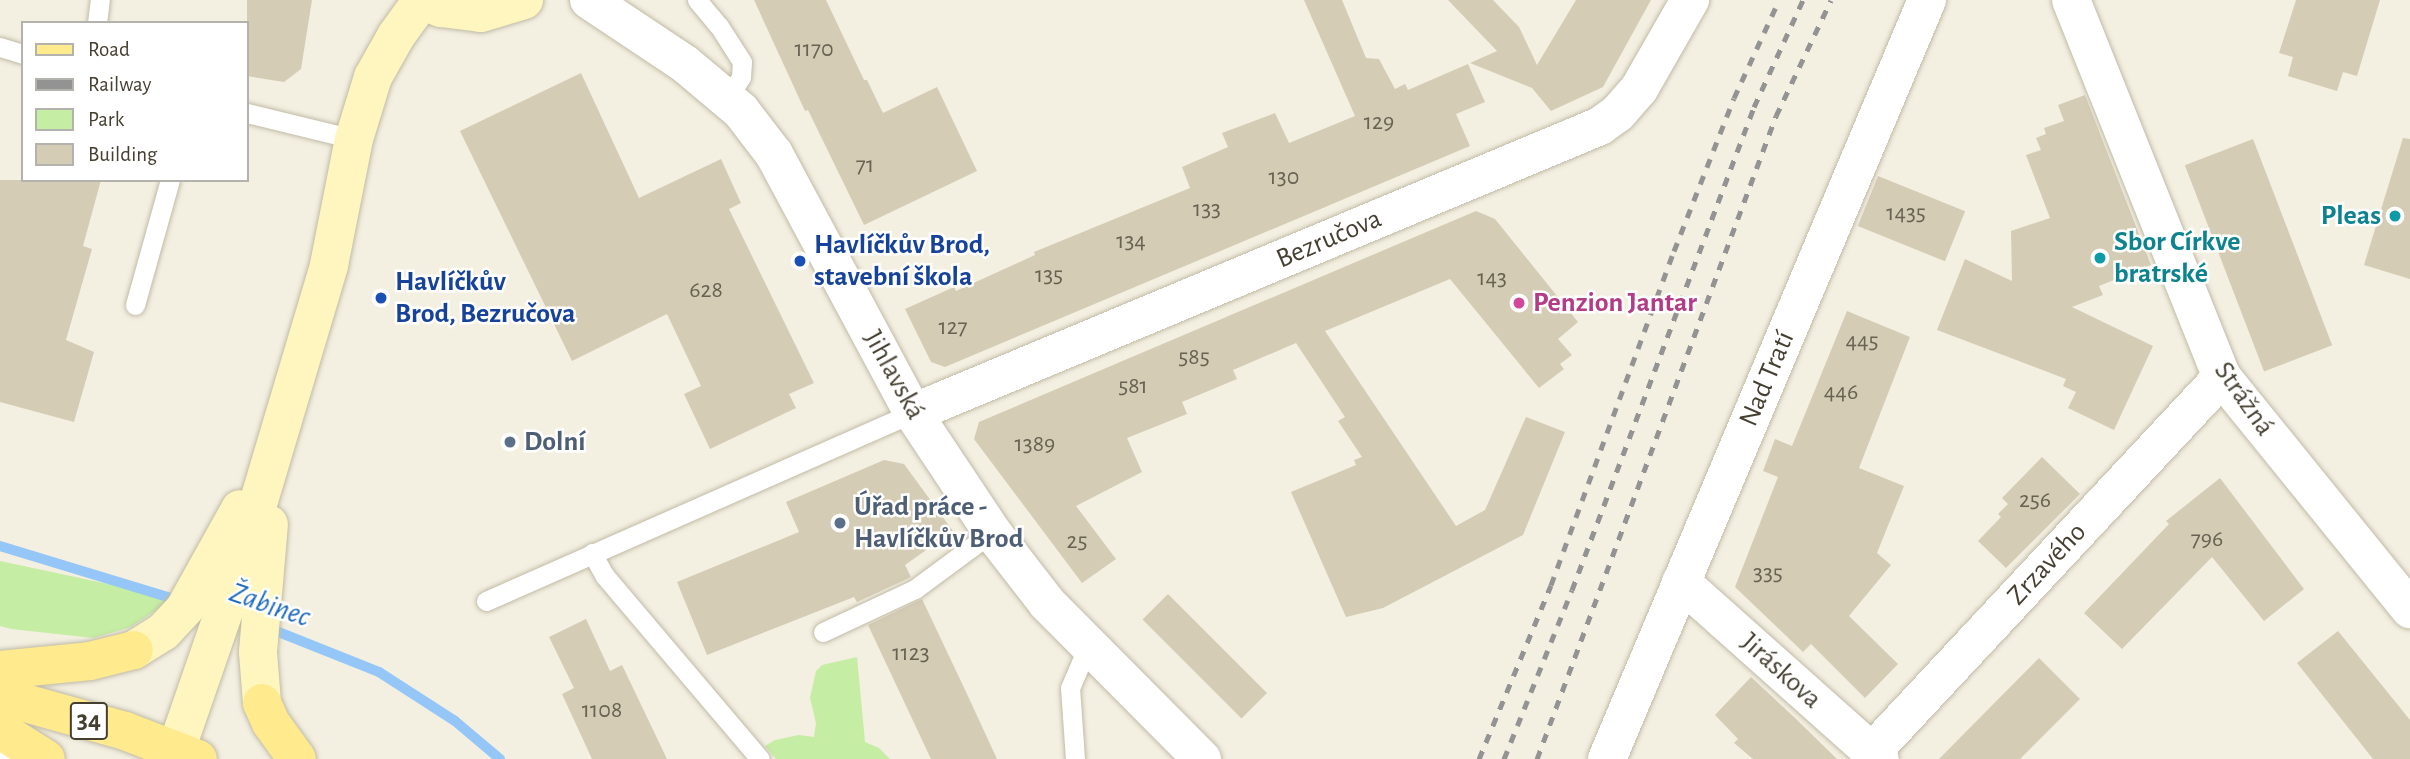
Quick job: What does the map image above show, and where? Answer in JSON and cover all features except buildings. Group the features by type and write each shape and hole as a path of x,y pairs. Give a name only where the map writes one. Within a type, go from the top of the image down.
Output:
{"main road":[{"path":"182,756 202,676 238,571 329,265 354,139 373,77 396,36 422,0 441,8 481,13 524,0"},
{"path":"276,442 238,571 258,652 262,703 271,723 297,759"},
{"name":"34","path":"0,670 90,661 134,650 238,571"},
{"name":"34","path":"0,696 125,731 182,756"},
{"name":"34","path":"0,730 46,759"}],"street":[{"name":"Jihlavská","path":"589,0 644,35 741,111 774,154 913,413 992,533 1046,603 1202,759"},
{"name":"Bezručova","path":"913,413 1600,126 1618,113 1639,89 1690,0"},
{"name":"Nad Tratí","path":"1607,759 1927,0"},
{"name":"Strážná","path":"2071,0 2222,377 2410,609"},
{"name":"Zrzavého","path":"1876,755 2222,377"},
{"name":"Jiráskova","path":"1681,582 1876,755"}],"lane":[{"path":"97,21 100,0"},
{"path":"697,0 719,26 742,62 741,77 727,99"},
{"path":"0,47 21,53"},
{"path":"248,113 354,139"},
{"path":"135,305 169,182"},
{"path":"486,601 913,413"},
{"path":"823,632 915,589 992,533"},
{"path":"592,553 604,575 760,759"},
{"path":"1075,759 1070,688 1088,646"},
{"path":"0,755 4,759"}],"green space":[{"path":"0,561 174,598 131,627 94,638 11,629 0,626"},
{"path":"857,657 865,742 879,748 890,759 776,759 765,746 775,740 799,735 814,737 816,723 810,698 816,671 822,665"}],"waterway":[{"name":"Žabinec","path":"0,546 181,601"},
{"name":"Žabinec","path":"266,627 379,672 455,721 500,759"}],"railway":[{"path":"1479,759 1551,585 1674,251 1734,98 1779,0"},
{"path":"1504,759 1572,590 1754,107 1803,0"},
{"path":"1537,759 1776,116 1831,0"}],"place":[{"name":"Pleas","path":"2395,216"},
{"name":"Sbor Církve bratrské","path":"2100,258"},
{"name":"Havlíčkův Brod, stavební škola","path":"800,261"},
{"name":"Havlíčkův Brod, Bezručova","path":"381,298"},
{"name":"Penzion Jantar","path":"1519,303"},
{"name":"Dolní","path":"510,442"},
{"name":"Úřad práce - Havlíčkův Brod","path":"840,523"}]}
